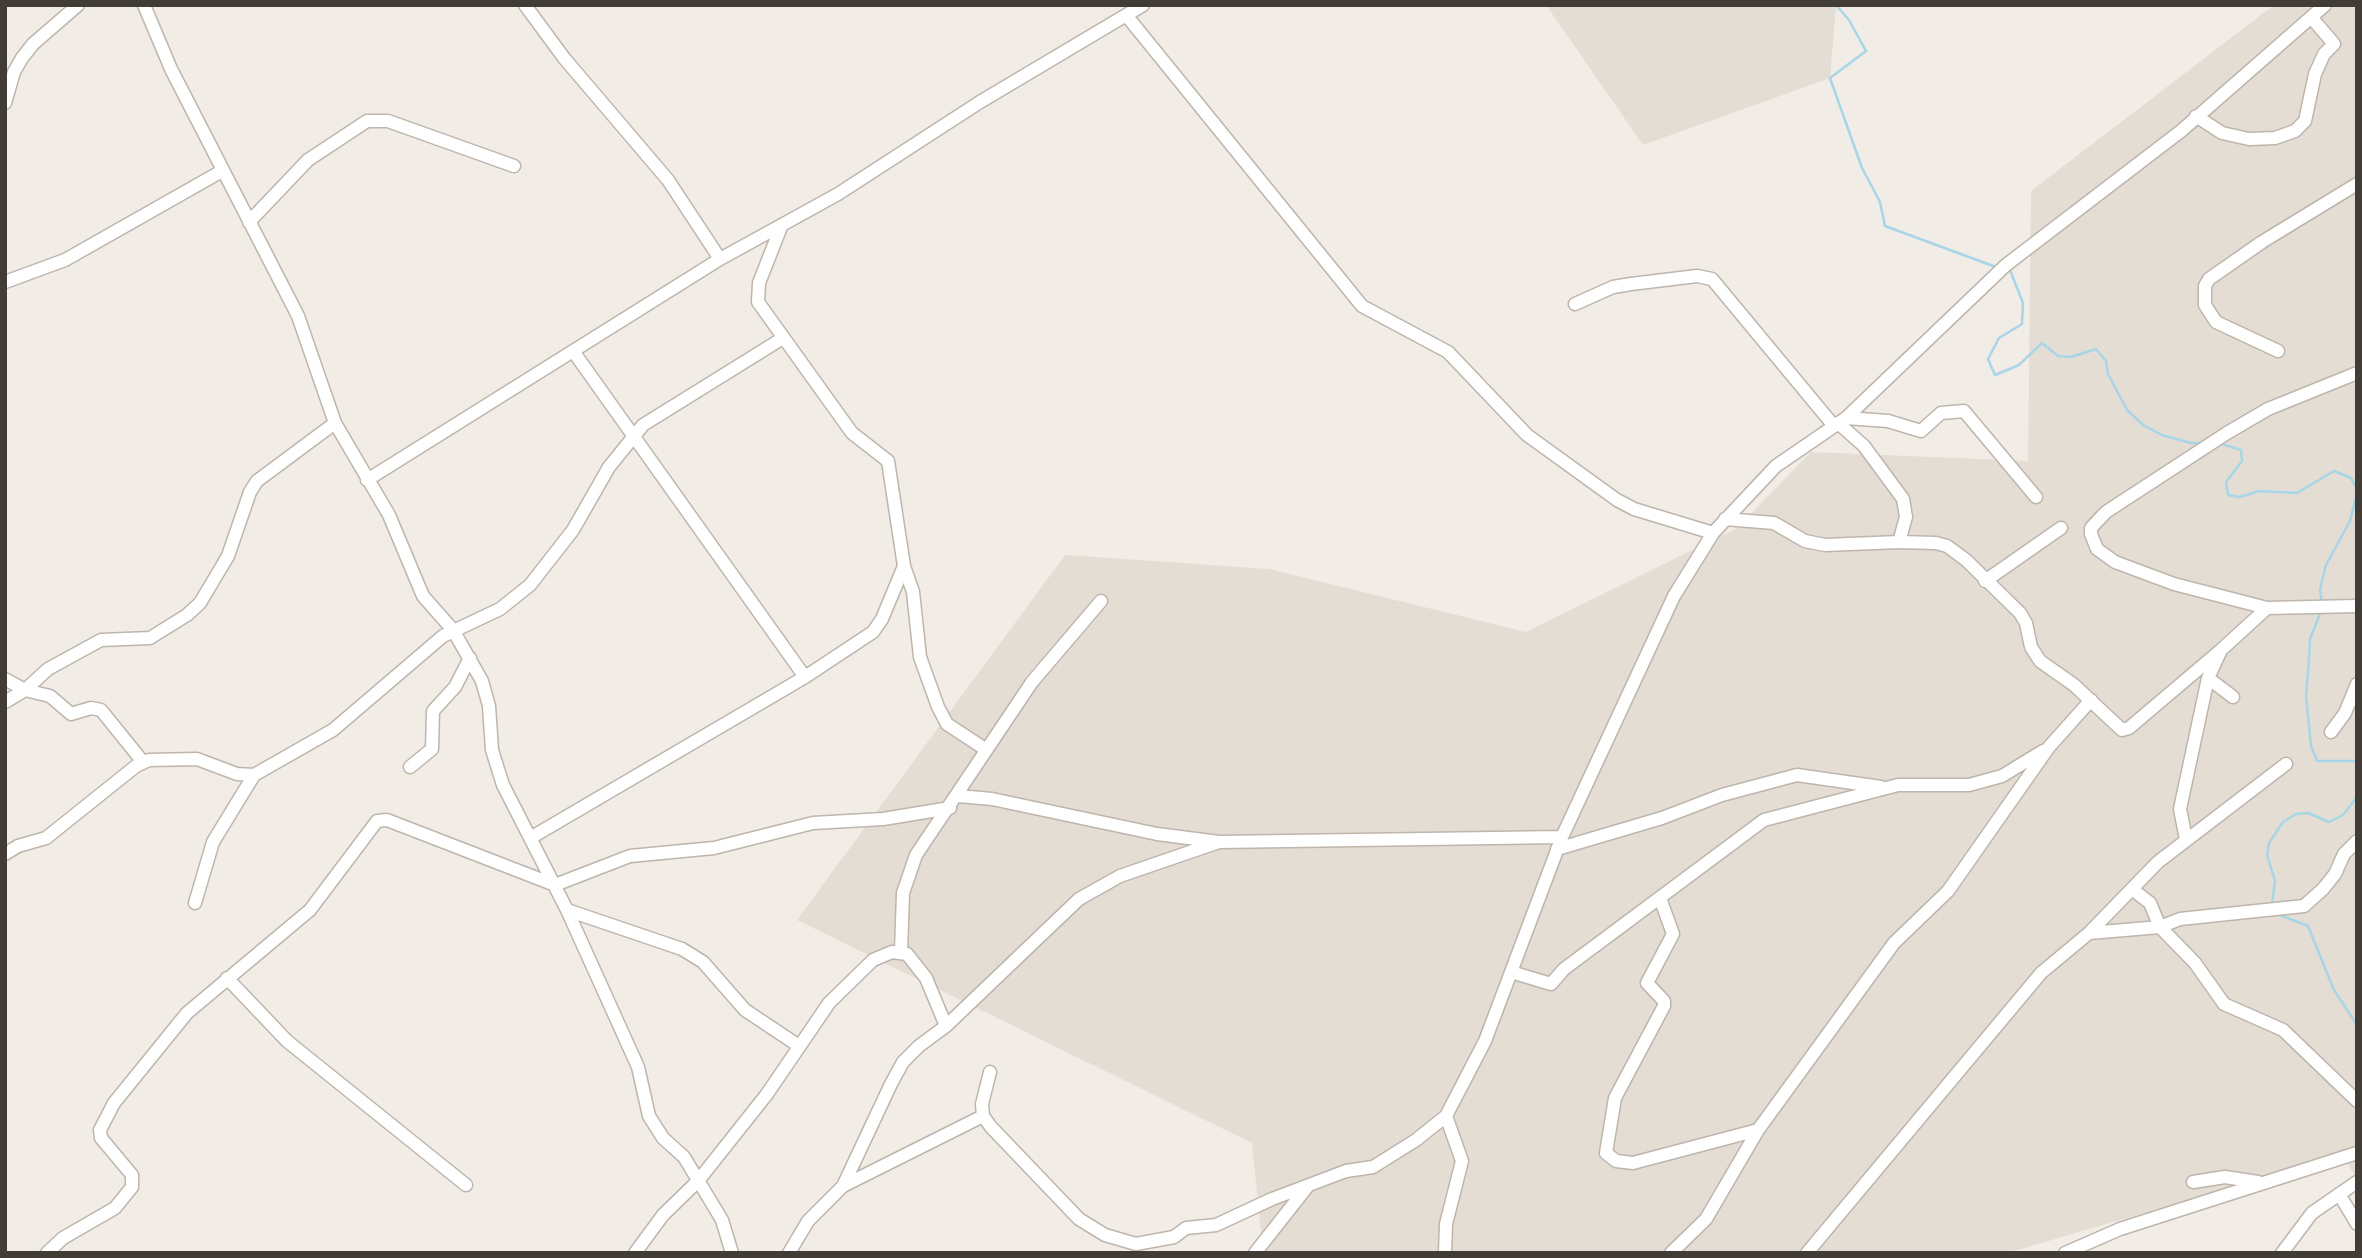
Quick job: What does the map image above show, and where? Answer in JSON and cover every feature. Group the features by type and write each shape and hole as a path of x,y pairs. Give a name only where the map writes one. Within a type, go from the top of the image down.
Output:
{"street":[{"path":"5,103 14,72 33,44 78,5"},
{"path":"144,5 171,69 298,316 335,423 389,515 423,596 453,630 486,693 496,769 555,884 638,1067 649,1116 663,1138 684,1157 722,1220 732,1253"},
{"path":"525,5 564,58 668,180 720,259"},
{"path":"367,480 720,259 781,227 980,102 1143,5"},
{"path":"990,1072 984,1090 983,1115 1079,1219 1133,1248 1174,1237 1186,1228 1216,1225 1346,1171 1373,1167 1397,1155 1446,1115 1485,1041 1560,843 1674,596 1713,533 1776,466 1839,423 2002,270 2196,116 2325,5"},
{"path":"1126,15 1362,306 1448,352 1527,435 1617,500 1634,509 1713,533"},
{"path":"2196,116 2222,132 2249,139 2275,138 2294,131 2305,121 2315,75 2324,54 2334,44 2311,17"},
{"path":"249,222 308,160 366,121 388,121 514,166"},
{"path":"5,282 65,260 222,171"},
{"path":"2278,351 2216,322 2205,305 2205,286 2209,279 2262,242 2357,184"},
{"path":"781,227 757,295 763,311 852,433 888,461 904,566 911,583 920,657 938,707 950,727 966,733 985,749"},
{"path":"1575,304 1631,284 1697,276 1712,279 1839,423 1864,446 1903,499 1906,517 1899,542"},
{"path":"195,904 213,842 254,775 333,730 453,630 500,609 530,585 573,530 609,467 643,425 783,338"},
{"path":"573,351 805,677"},
{"path":"2352,606 2267,608 2128,569 2097,549 2093,543 2091,528 2137,491 2268,409 2357,373"},
{"path":"1839,423 1888,421 1921,431 1941,413 1964,411 2036,497"},
{"path":"5,702 25,690 48,669 101,640 150,638 195,608 230,551 250,492 257,481 335,423"},
{"path":"1725,519 1774,523 1805,541 1825,545 1899,542 1947,546 2023,617 2035,655 2091,700 2118,728 2129,728 2267,608"},
{"path":"1985,581 2061,528"},
{"path":"532,837 805,677 873,632 904,566"},
{"path":"901,952 903,893 916,855 1032,682 1101,601"},
{"path":"2186,839 2180,809 2208,678 2221,650"},
{"path":"410,767 432,749 433,711 455,687 470,658"},
{"path":"2208,678 2233,697"},
{"path":"5,679 25,690 50,695 71,714 91,708 104,712 143,762"},
{"path":"2331,732 2345,713 2357,684"},
{"path":"1671,1253 1706,1219 1758,1130 1894,943 1959,876 2049,747 2091,700"},
{"path":"1511,972 1551,984 1564,969 1764,820 1884,788 1912,784 1955,787 1977,783 2002,776 2049,747"},
{"path":"5,854 18,845 46,838 143,762 181,757 212,763 237,774 254,775"},
{"path":"1807,1253 2042,973 2090,933 2186,839 2286,764"},
{"path":"958,796 992,799 1157,834 1219,842 1560,843 1670,815 1722,795 1797,775 1884,788"},
{"path":"47,1253 63,1238 115,1208 125,1199 132,1187 132,1175 102,1138 101,1124 114,1103 187,1013 310,910 360,841 382,819 555,884 630,856 714,848 813,824 883,819 950,807"},
{"path":"2090,933 2160,927 2180,919 2304,906 2323,889 2335,874 2344,854 2357,841"},
{"path":"843,1186 903,1062 946,1026 1079,899 1120,876 1219,842"},
{"path":"2132,889 2150,903 2160,927 2195,963 2224,1004 2283,1030 2357,1101"},
{"path":"1660,898 1672,934 1647,983 1664,1001 1664,1006 1615,1098 1606,1153 1616,1161 1633,1163 1758,1130"},
{"path":"567,910 682,949 703,962 745,1010 799,1046"},
{"path":"635,1253 663,1215 698,1181 767,1094 830,1003 863,968 884,954 901,952 913,960 926,978 946,1026"},
{"path":"227,978 287,1041 466,1185"},
{"path":"789,1253 808,1221 843,1186 983,1115"},
{"path":"1445,1253 1446,1224 1462,1161 1446,1115"},
{"path":"2065,1253 2120,1229 2258,1182 2357,1153"},
{"path":"2193,1182 2225,1177 2258,1182"},
{"path":"2282,1253 2312,1213 2357,1182"},
{"path":"1255,1253 1307,1187"},
{"path":"2339,1194 2357,1224"}],"shaded area":[{"path":"1546,5 1836,5 1830,78 1643,145"},
{"path":"2274,5 2357,5 2357,1180 2343,1155 2007,1253 1263,1253 1252,1143 797,920 1065,555 1269,569 1526,632 1737,528 1811,452 2028,461 2031,191"}],"waterway":[{"path":"1836,5 1849,20 1866,51 1830,78 1862,168 1880,202 1885,226 1996,267"},
{"path":"2006,270 2010,270 2023,303 2022,324 1999,338 1988,359 1995,375 2019,365 2042,343 2058,356 2071,357 2096,349 2106,361 2108,374 2127,410 2143,425 2162,435 2191,443 2202,443"},
{"path":"2219,443 2241,450 2242,461 2226,482 2228,495 2240,497 2259,491 2297,493 2334,471 2351,478 2357,489"},
{"path":"2322,604 2320,589 2326,565 2350,521 2357,493"},
{"path":"2321,611 2310,639 2306,696 2311,746 2317,761 2357,761"},
{"path":"2272,905 2275,881 2267,855 2269,843 2283,822 2296,814 2308,813 2329,822 2343,815 2357,797"},
{"path":"2277,914 2308,926 2334,990 2357,1025"}]}
